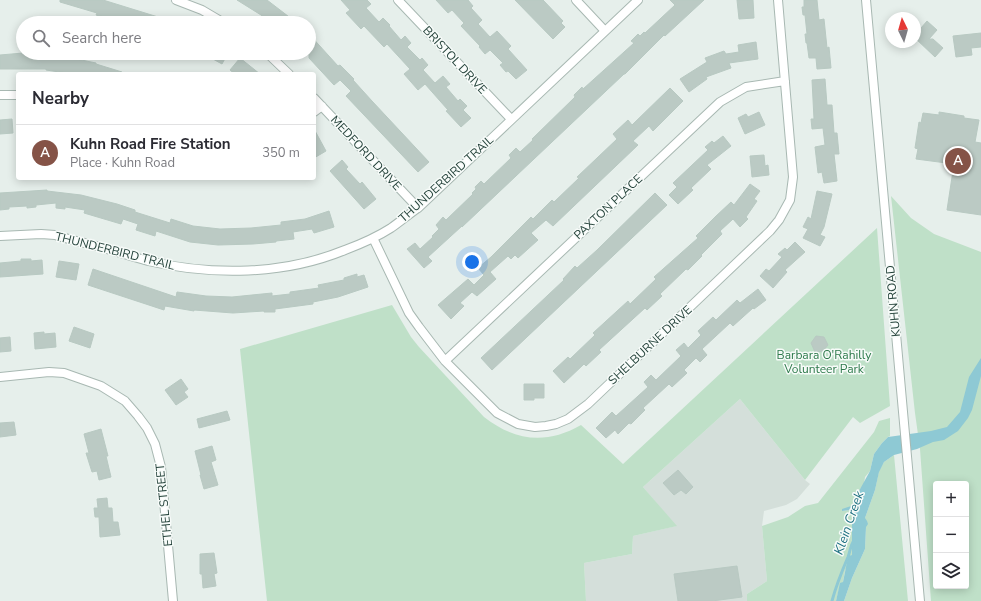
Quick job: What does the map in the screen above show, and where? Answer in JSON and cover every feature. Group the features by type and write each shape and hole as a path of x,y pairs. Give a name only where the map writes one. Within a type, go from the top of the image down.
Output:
{"street":[{"path":"176,0 202,10 212,16"},
{"name":"BRISTOL DRIVE","path":"398,0 511,119"},
{"path":"576,0 605,30"},
{"name":"THUNDERBIRD TRAIL","path":"0,236 40,234 55,235 149,261 198,269 226,271 269,269 303,264 336,254 391,228 418,208 638,0"},
{"name":"SHELBURNE DRIVE","path":"372,238 409,312 445,361 497,413 518,424 535,427 556,424 568,419 577,413 770,231 779,220 790,200 793,177 778,0"},
{"name":"KUHN ROAD","path":"866,0 920,601"},
{"path":"275,60 287,72"},
{"name":"PAXTON PLACE","path":"445,361 720,102 746,87 785,81"},
{"path":"0,95 16,95"},
{"name":"MEDFORD DRIVE","path":"316,100 418,208"},
{"path":"316,110 322,106"},
{"name":"ETHEL STREET","path":"0,376 49,372 64,373 101,386 125,401 138,416 147,428 155,444 161,467 173,601"}],"shaded area":[{"path":"740,399 805,480 810,484 797,499 786,505 764,511 762,526 767,581 747,594 747,601 586,601 584,563 632,554 633,536 676,526 643,487"}],"green space":[{"path":"891,196 911,218 934,234 981,252 981,601 931,601 920,449"},
{"name":"Barbara O'Rahilly Volunteer Park","path":"877,228 890,406 860,423 853,417 805,480 740,399 643,487 677,526 633,536 632,554 584,563 586,601 267,601 240,349 392,305 411,337 419,347 484,417 507,431 531,438 555,436 581,425 623,464"},
{"path":"890,418 890,436 882,443 874,454 870,471 865,477 864,484 859,491 857,504 842,511 850,510 854,512 852,517 852,555 845,571 843,582 839,589 836,601 747,601 747,594 767,581 762,526 788,517 805,506 818,503 874,432 879,421"},
{"path":"894,455 908,601 844,601 865,549 865,518 875,490 879,471 884,462"}],"water":[{"path":"981,358 981,376 972,410 958,431 944,440 933,442 917,449 894,455 884,462 879,472 875,490 865,518 868,524 866,527 865,549 844,601 836,601 840,583 843,582 849,556 852,555 852,517 854,512 850,510 842,511 842,509 857,504 859,491 870,471 874,454 888,437 931,431 947,427 960,412 969,377"}],"building":[{"path":"60,0 103,0 155,16 100,16 96,15 97,13 60,2"},
{"path":"237,0 267,0 288,16 261,15"},
{"path":"341,0 367,0 371,4 366,8 379,22 383,18 401,40 405,36 411,43 407,47 420,60 422,58 428,65 423,70 435,83 443,76 450,84 446,87 458,101 460,99 467,106 463,110 471,118 461,127 446,111 448,110 425,84 418,90 404,74 410,69 387,44 384,47 364,26 361,29 346,13 350,10"},
{"path":"436,0 468,0 473,6 471,8 482,20 478,24 490,37 497,31 511,46 508,49 527,70 516,79 508,71 506,72 500,65 503,63 490,50 485,54 479,47 480,46 461,26 464,23 452,10 448,13"},
{"path":"515,0 543,0 563,21 561,23 565,27 553,39"},
{"path":"670,0 704,0 665,36 664,35 625,74 428,257 432,261 424,268 407,249 415,243 420,249 433,237 432,236 439,229 436,225 443,217 446,220 473,194 472,193 476,189 475,187 481,181 484,184 511,158 509,155 516,148 520,152 575,97 574,95 582,87 583,89 634,43 631,41 638,34 640,36 644,32 645,33 675,5"},
{"path":"737,0 753,0 754,18 739,19"},
{"path":"804,0 817,0 819,20 824,19 831,68 817,69 816,58 809,58 805,34 807,34 805,15 803,15 802,7 804,7"},
{"path":"927,21 937,30 929,39 933,39 943,48 935,57 921,44 921,28"},
{"path":"981,33 981,47 971,48 972,55 956,57 953,36"},
{"path":"316,42 338,66 340,65 354,79 353,80 429,162 418,172 346,96 351,91 340,80 334,85 311,60 316,60"},
{"path":"756,42 758,59 729,63 731,68 706,77 707,79 689,92 680,79 707,62 705,58 724,51 726,54 739,52 738,45"},
{"path":"16,54 16,60 82,60 96,63 122,72 60,72 46,69 0,69 0,55"},
{"path":"215,60 224,60 222,64"},
{"path":"238,60 242,60 258,72 232,72 230,70"},
{"path":"825,79 827,105 832,105 834,133 837,133 839,154 834,154 837,181 824,183 822,172 818,173 815,147 825,145 823,128 812,129 811,119 814,119 812,80"},
{"path":"670,88 683,101 653,131 649,126 633,141 638,145 553,226 546,220 531,233 538,240 518,258 515,255 511,259 508,256 490,272 496,279 477,296 472,292 460,303 464,306 451,319 438,305 468,279 474,285 484,275 478,268 531,217 533,219 552,200 554,202 579,178 577,177 617,139 613,134 628,120 632,125"},
{"path":"759,112 765,125 745,134 738,118 746,114 748,117"},
{"path":"939,112 979,120 975,142 981,143 981,215 947,210 954,164 916,159 918,149 915,148 919,122 921,123 923,113 939,115"},
{"path":"12,119 13,133 0,134 0,120"},
{"path":"316,133 326,151 316,157"},
{"path":"723,136 731,146 707,165 711,169 691,188 693,190 678,204 669,195 677,187 673,183 708,150 705,147 712,141 714,143"},
{"path":"764,155 765,166 768,165 769,175 752,177 750,156"},
{"path":"342,160 348,167 346,169 360,184 362,182 376,199 364,209 330,171"},
{"path":"750,184 760,191 754,199 757,201 746,217 748,219 740,227 733,219 720,231 722,234 701,255 702,256 660,294 662,296 647,310 645,308 599,350 601,352 586,366 584,364 564,383 553,371 568,357 570,359 595,335 593,333 628,301 630,304 656,279 654,277 698,238 696,236 715,217 731,202 734,205"},
{"path":"47,190 81,195 117,204 135,210 135,212 170,223 171,219 193,226 220,229 281,225 281,222 305,219 329,211 334,227 314,233 312,229 293,232 294,239 276,242 218,245 190,242 156,231 155,236 136,230 138,224 123,219 121,224 84,213 85,210 65,207 65,209 56,208 56,203 36,205 36,207 27,208 27,206 9,207 9,209 0,210 0,193"},
{"path":"817,191 832,194 824,227 820,235 825,237 820,246 803,238 808,229 803,227 808,217 811,219"},
{"path":"655,193 667,205 492,370 481,358 564,280 563,279 575,266 577,268 597,250"},
{"path":"795,242 805,252 785,270 787,272 773,288 760,276 766,269 769,271 782,257 778,254 785,248 787,250"},
{"path":"21,259 31,259 31,261 42,260 43,274 0,277 0,263 21,261"},
{"path":"59,261 79,264 76,280 56,277"},
{"path":"93,269 176,297 177,292 206,296 232,297 272,293 272,296 290,294 290,292 319,288 318,285 344,280 344,278 357,274 357,277 364,275 368,287 338,297 313,302 313,304 275,309 275,312 264,311 233,313 194,311 165,306 164,310 88,285"},
{"path":"758,289 766,300 754,309 753,308 733,326 730,323 702,349 707,355 700,362 696,358 684,370 687,373 672,387 669,384 643,408 645,410 631,424 629,423 618,434 615,430 606,438 596,428 612,412 616,416 648,387 644,382 651,375 656,380 681,356 676,350 684,343 688,348 701,335 698,331 713,317 716,320 737,300 740,303"},
{"path":"74,327 94,334 90,348 69,341"},
{"path":"44,332 44,334 55,333 56,347 35,349 34,333"},
{"path":"816,336 824,337 828,345 823,351 815,352 811,343"},
{"path":"10,337 11,351 0,352 0,338"},
{"path":"181,379 188,389 184,392 188,397 176,405 165,390"},
{"path":"524,384 544,384 544,398 524,400"},
{"path":"227,411 230,420 199,428 197,419"},
{"path":"14,422 16,435 0,437 0,423"},
{"path":"101,429 108,456 106,456 111,477 99,480 97,471 92,472 86,453 89,453 84,434"},
{"path":"212,446 216,460 211,462 218,485 204,489 195,451"},
{"path":"678,470 693,487 686,494 681,490 674,495 663,483"},
{"path":"107,498 108,508 112,508 113,522 118,522 120,535 100,537 99,517 95,517 94,508 98,508 97,499"},
{"path":"214,553 217,573 214,574 216,586 203,588 202,574 200,574 200,554"},
{"path":"737,566 742,597 712,601 678,601 674,574"}],"waterway":[{"name":"Klein Creek","path":"832,601 853,542"}],"place":[{"name":"Kuhn Road Fire Station","path":"958,161"}]}
